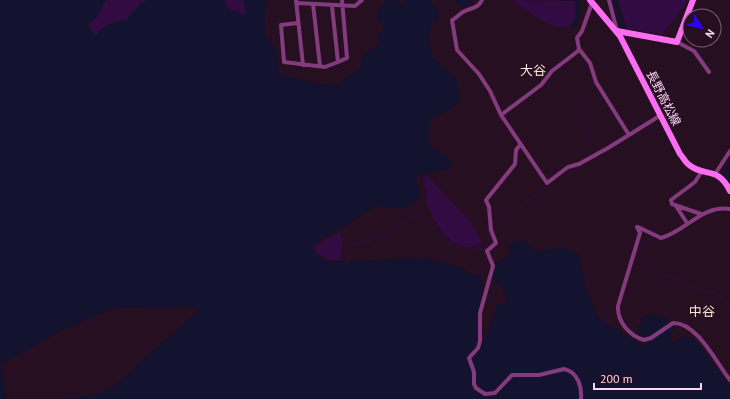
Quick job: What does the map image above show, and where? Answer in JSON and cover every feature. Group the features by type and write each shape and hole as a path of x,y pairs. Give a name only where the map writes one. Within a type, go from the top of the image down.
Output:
{"main road":[{"path":"617,31 677,42 693,0"},
{"name":"長野高松線","path":"591,2 617,31 659,116 680,154 688,164 724,179 730,191"}],"street":[{"path":"298,23 280,24 284,62 325,67 347,58 342,0"},
{"path":"303,64 297,2 342,7 355,6 362,0"},
{"path":"482,0 479,5 452,20 455,47 479,74 490,90 501,115 520,145 548,183 568,167 579,164 659,116"},
{"path":"609,0 617,31"},
{"path":"591,2 582,31 577,38 579,49 590,63 596,82 629,135"},
{"path":"313,4 320,66"},
{"path":"332,6 338,62"},
{"path":"677,42 694,51 709,72"},
{"path":"501,115 541,85 552,71 578,52 579,49"},
{"path":"520,145 516,150 515,164 486,200 489,206 491,230 496,243 487,251 493,266 480,313 480,341 478,348 469,358 476,388 485,394 490,395 501,388 512,375 539,375 564,369 568,370 578,381 582,392 581,399"},
{"path":"715,174 730,151"},
{"path":"687,223 676,206 672,204 673,197 695,182 703,170"},
{"path":"676,206 701,214"},
{"path":"730,209 715,209 701,214 664,238 637,227 640,233 618,306 619,317 633,336 644,340 650,338 673,323 683,325 707,347 730,380"}],"shaded area":[{"path":"0,0 106,0 96,18 91,22 91,30 93,31 93,36 95,36 97,31 113,22 122,21 141,3 147,0 226,0 226,6 230,10 245,10 243,0 266,0 264,35 276,50 279,75 320,84 336,85 360,69 363,54 376,47 380,41 378,34 383,32 382,23 378,18 379,10 385,1 396,0 402,4 406,0 430,0 437,10 438,20 431,23 428,40 433,58 456,78 460,95 457,104 429,121 429,146 447,157 452,167 417,176 416,181 420,191 420,199 405,208 391,208 379,205 316,243 313,247 317,256 329,262 426,258 462,268 471,275 481,275 483,287 477,319 479,340 485,341 497,305 508,302 502,288 492,277 496,263 512,254 507,245 520,240 526,242 535,252 561,247 579,254 585,285 598,318 646,348 637,328 646,314 666,318 675,327 670,338 673,343 685,336 695,340 730,386 730,399 66,399 95,395 112,388 202,307 114,308 61,331 1,364 6,399 0,399"},
{"path":"106,0 147,0 141,3 127,19 117,21 104,27 94,38 93,31 89,27 89,23 96,18"},
{"path":"226,0 243,0 246,13 243,15 238,11 230,10 226,6"},
{"path":"454,0 473,0 465,8"},
{"path":"512,0 575,1 575,17 571,25 563,28 553,26 530,14"},
{"path":"565,0 581,0 579,21 572,30 570,27 574,22 576,2"},
{"path":"612,0 617,0 626,31 620,28 616,7"},
{"path":"618,0 689,0 659,39 659,34 627,29"},
{"path":"730,156 730,184 724,175"},
{"path":"428,176 471,223 482,242 473,247 464,247 447,237 440,229 426,200 427,191 423,183 424,178"},
{"path":"340,232 343,246 340,260 329,260 316,253 314,248"}],"waterway":[{"path":"584,20 589,4"},
{"path":"596,13 605,23"},
{"path":"569,27 576,36"},
{"path":"616,35 620,46 628,59"},
{"path":"594,84 579,116 598,151"},
{"path":"730,162 730,176"},
{"path":"572,168 579,167 584,164"},
{"path":"491,221 522,206 547,185"},
{"path":"339,259 347,262 353,243 384,238 394,226 419,215 433,225 443,237 454,246 469,249 488,248"},
{"path":"489,223 488,235 491,245"},
{"path":"648,223 655,233"},
{"path":"638,245 654,237"},
{"path":"636,254 636,260 659,271 662,275 681,281 690,287 713,292 723,298 730,313"}],"district":[{"name":"大谷","path":"533,70"},
{"name":"中谷","path":"702,311"}]}
